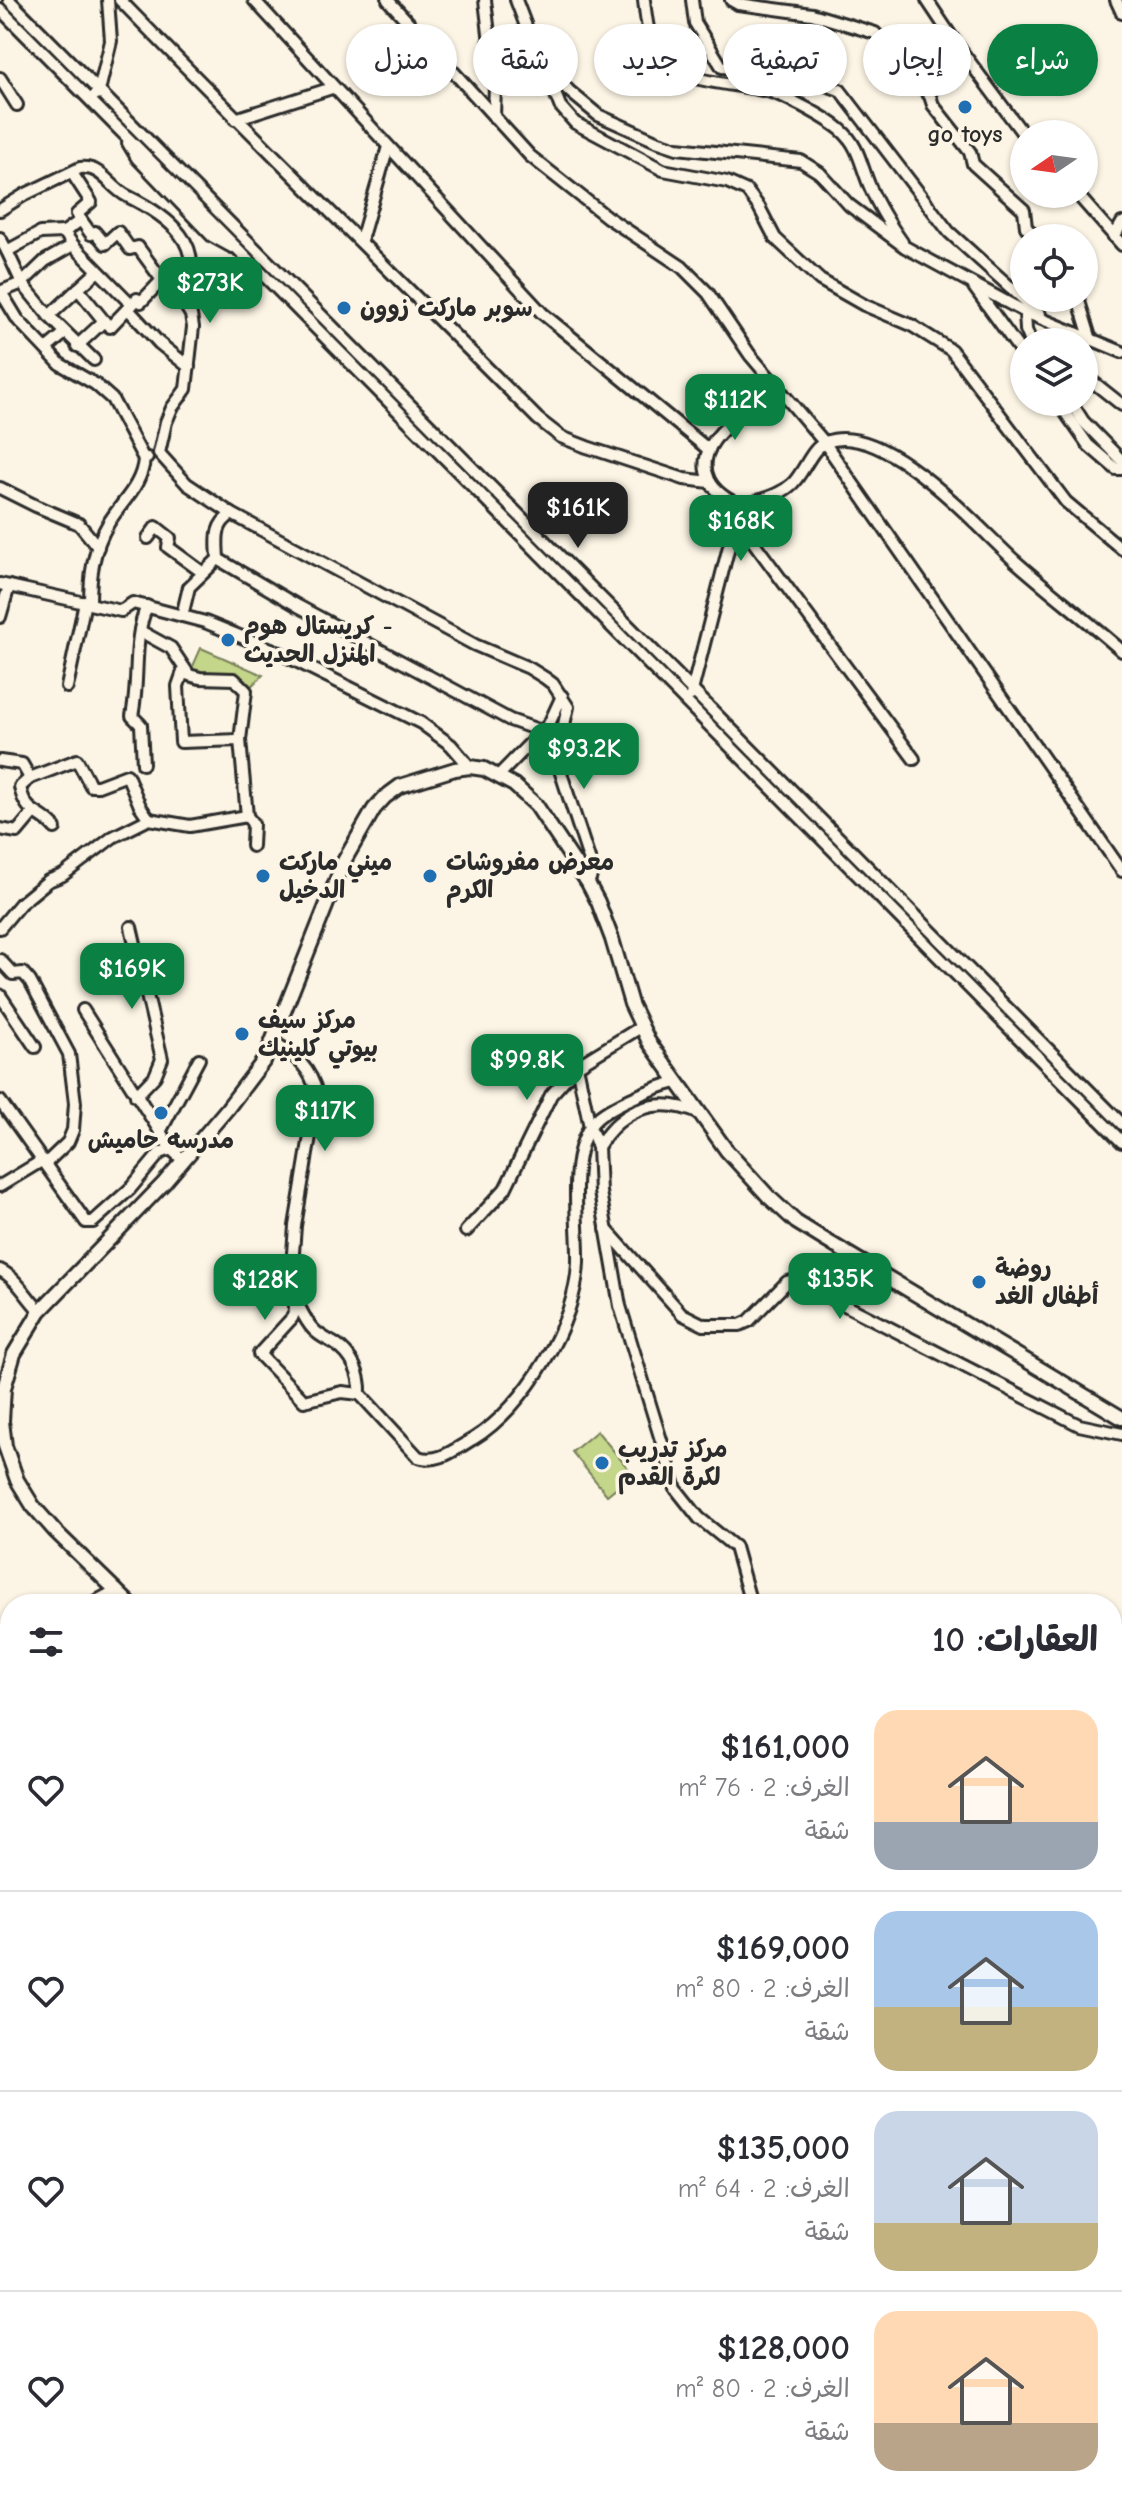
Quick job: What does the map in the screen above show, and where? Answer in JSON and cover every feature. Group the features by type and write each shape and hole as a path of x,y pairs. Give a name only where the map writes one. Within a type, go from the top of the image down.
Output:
{"main road":[{"path":"121,1594 33,1506 17,1480 5,1446 2,1421 4,1388 14,1354 40,1311 183,1160 265,1059 336,879 374,809 400,786 470,767 499,775 536,805 588,883 612,939 624,984 641,1027 676,1082 727,1151 769,1197 796,1222 1122,1418"}],"street":[{"path":"9,0 95,96 122,131 1122,1142"},
{"path":"95,96 111,41 108,0"},
{"path":"120,0 235,119 361,240 538,419 561,437 684,479 710,482"},
{"path":"254,0 542,313 709,450"},
{"path":"388,0 530,156 589,204 665,254 696,279 720,307 750,355 824,442 1122,871"},
{"path":"485,0 495,85 494,117"},
{"path":"516,0 525,24"},
{"path":"644,0 648,31 658,56 681,75 776,94 838,127 851,138 881,212 905,247"},
{"path":"692,0 695,23 722,67 794,74 840,90 949,232 1045,319"},
{"path":"731,0 738,4 812,14 875,33 930,96 933,105 970,152 973,164 1024,210 1026,224"},
{"path":"927,0 1013,120"},
{"path":"1116,0 1122,13"},
{"path":"0,9 95,96 694,691 1122,1124"},
{"path":"0,78 17,105"},
{"path":"235,119 332,88"},
{"path":"556,96 560,106 575,123 663,170 727,182 747,191 775,238 820,280 864,305 911,325 951,350 1066,502 1122,549"},
{"path":"575,96 598,115 656,141 687,149 801,161 820,173 849,205 905,247 1010,304"},
{"path":"122,131 137,158 212,236 241,251"},
{"path":"361,240 388,147"},
{"path":"0,210 80,168 90,167 107,177 126,196 159,214 180,234 192,263 191,277 179,295"},
{"path":"72,173 91,202 77,214 91,234 95,232 105,244 118,232 130,249 138,247 162,280 179,295 191,315 193,327 186,389 166,422 159,453"},
{"path":"159,214 173,196"},
{"path":"1089,208 1118,241"},
{"path":"7,251 40,233 64,232 81,220"},
{"path":"1118,241 1122,223"},
{"path":"64,232 159,343 189,367"},
{"path":"0,238 22,283 77,346 94,360"},
{"path":"67,687 87,603 90,572 98,547 108,523 139,478 144,459 107,393 60,364 18,320 0,292 22,283 45,261 73,245"},
{"path":"49,316 98,271"},
{"path":"78,289 110,327 137,299 141,302 162,280"},
{"path":"973,286 1010,337"},
{"path":"1026,328 1025,312 1068,328"},
{"path":"77,346 104,321"},
{"path":"46,349 65,333"},
{"path":"1098,341 1122,352"},
{"path":"1098,386 1122,405"},
{"path":"743,506 725,497 710,482 706,469 709,450 735,420 781,392"},
{"path":"1068,416 1088,445 1116,469 1122,469"},
{"path":"1080,416 1122,461"},
{"path":"687,701 694,691 735,517 743,506 786,489 799,477 824,442"},
{"path":"824,442 860,442 910,466 1122,651"},
{"path":"144,459 159,453"},
{"path":"159,453 187,484 232,514 475,645 529,668 553,684 568,707 558,751 560,770 593,871 588,883"},
{"path":"0,488 79,524 98,547"},
{"path":"218,559 218,528 222,520 232,514"},
{"path":"735,517 914,759"},
{"path":"148,538 156,527 170,538 168,547 202,572"},
{"path":"182,616 189,587 218,559"},
{"path":"218,559 298,606 510,720 541,731"},
{"path":"0,617 5,585 121,611 133,603 227,629 421,723 451,745 470,767"},
{"path":"143,764 141,725 132,716 136,687 135,658 140,622 147,606"},
{"path":"140,631 171,648 189,675 234,679 246,691 240,740 247,816 253,824 252,846"},
{"path":"184,669 178,686 181,742 240,740"},
{"path":"499,775 554,716 562,696"},
{"path":"55,828 47,819 24,805 20,787 30,778 77,760 91,786 127,775 149,819"},
{"path":"0,761 22,764 30,778"},
{"path":"0,829 17,832 33,813"},
{"path":"1,926 20,904 48,881 63,875 113,837 149,819 190,826 247,816"},
{"path":"131,927 162,1059 155,1076 136,1096"},
{"path":"0,960 13,974 23,973 30,981 69,1054 75,1112 73,1130 64,1146 44,1162 0,1186"},
{"path":"0,995 35,1047"},
{"path":"83,1010 171,1149 183,1160"},
{"path":"466,1231 505,1189 551,1095 577,1066 641,1027"},
{"path":"273,1042 304,1065 317,1094 295,1226 296,1301 292,1318 259,1354 304,1401 342,1392 360,1394 418,1457 428,1460 437,1459 472,1439 510,1410 531,1382 563,1325 573,1300 578,1264 578,1155 590,1127 598,1116 676,1082"},
{"path":"160,1132 199,1059"},
{"path":"577,1066 590,1127 598,1147 600,1192 620,1306 676,1489 699,1518 735,1547 748,1594"},
{"path":"0,1101 86,1222 93,1222 130,1189 160,1153 171,1149"},
{"path":"598,1147 609,1130 627,1116 645,1108 663,1104 680,1105 700,1114"},
{"path":"606,1229 660,1292 691,1321 704,1325 740,1325 749,1321 787,1282 796,1280 1079,1425 1122,1434"},
{"path":"0,1270 12,1276 40,1311"},
{"path":"296,1301 310,1326 354,1362 361,1384 360,1394"},
{"path":"110,1594 117,1590"}],"green space":[{"path":"201,648 263,675 246,691 238,683 189,675"},
{"name":"مركز تدريب لكرة القدم","path":"597,1431 633,1474 607,1495 572,1452"}],"place":[{"name":"go toys","path":"965,107"},
{"name":"سوبر ماركت زوون","path":"344,308"},
{"name":"كريستال هوم - المنزل الحديث","path":"228,640"},
{"name":"ميني ماركت الدخيل","path":"263,876"},
{"name":"معرض مفروشات الكرم","path":"430,876"},
{"name":"مركز سيف بيوتي كلينيك","path":"242,1034"},
{"name":"مدرسه حاميش","path":"161,1113"},
{"name":"روضة أطفال الغد","path":"979,1282"},
{"name":"مركز تدريب لكرة القدم","path":"602,1463"}]}
